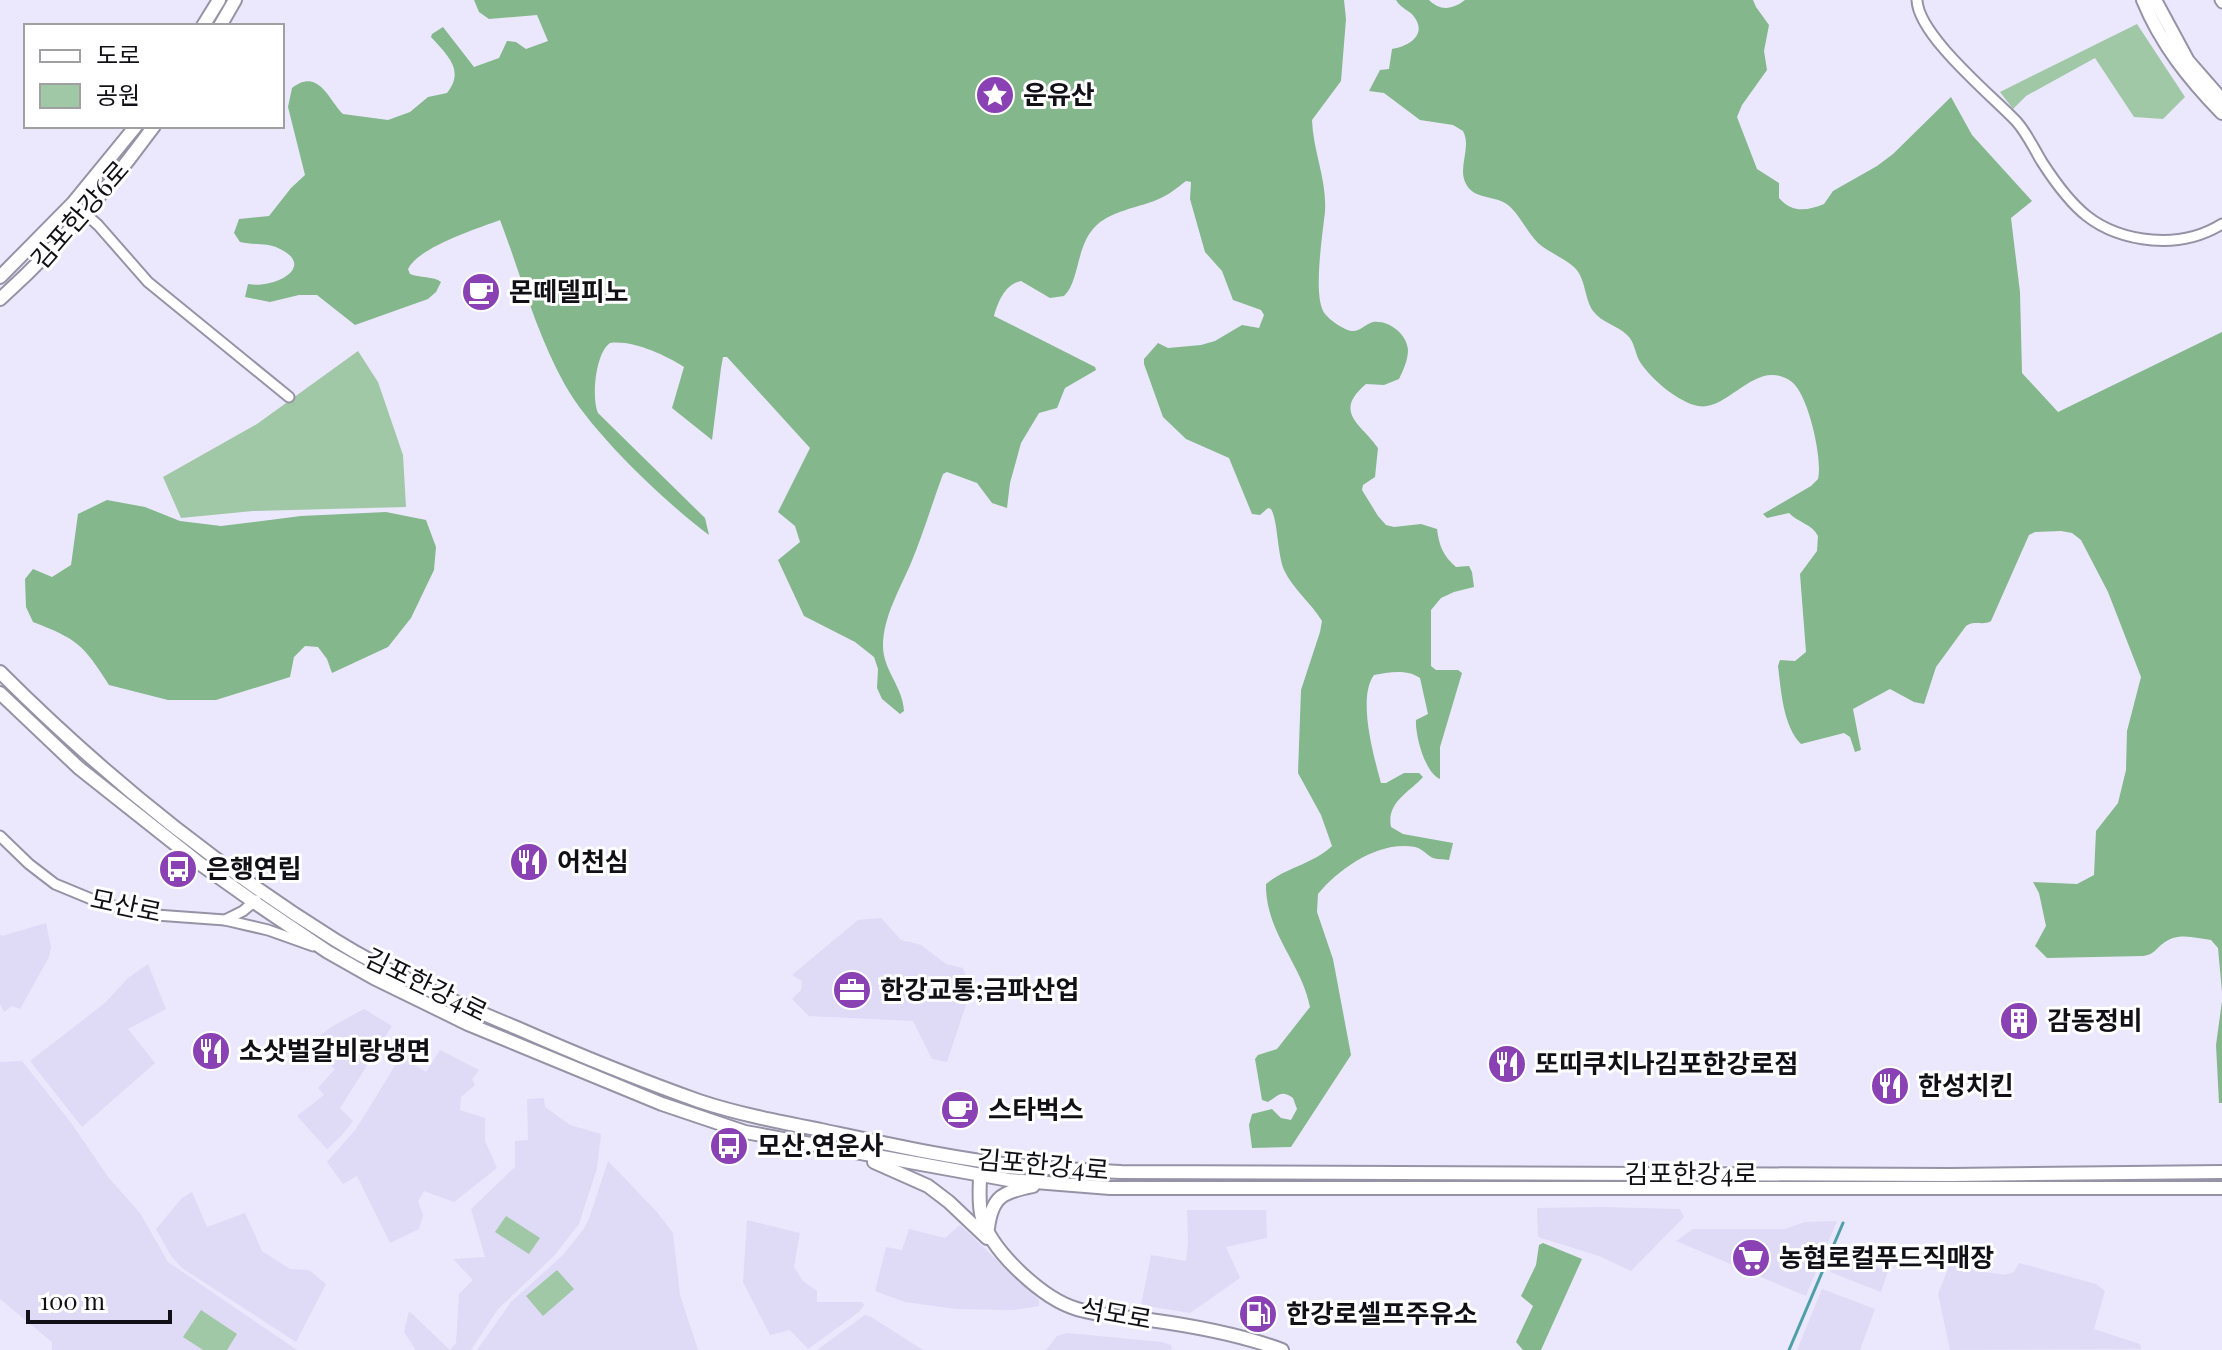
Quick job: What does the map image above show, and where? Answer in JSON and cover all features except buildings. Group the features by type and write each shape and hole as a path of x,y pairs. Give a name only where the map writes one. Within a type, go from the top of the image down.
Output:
{"street":[{"path":"204,24 219,0"},
{"path":"221,24 235,0"},
{"path":"1917,0 1928,32 2020,125 2050,173 2084,216 2112,232 2156,241 2201,235 2222,224"},
{"path":"2154,3 2188,61 2222,100"},
{"path":"2154,3 2172,55 2222,113"},
{"name":"김포한강6로","path":"0,277 73,203 134,128"},
{"name":"김포한강6로","path":"0,299 36,267 85,213 152,128"},
{"path":"73,203 98,225 148,282 289,397"},
{"name":"김포한강4로","path":"0,672 111,773 263,891 335,940 471,1009 699,1101 739,1113 1017,1165 1204,1175 2222,1172"},
{"name":"김포한강4로","path":"0,693 91,778 254,902 328,952 468,1024 662,1104 745,1132 857,1154 1046,1184 1166,1189 2222,1188"},
{"name":"모산로","path":"0,836 46,877 92,901 156,915 225,920 268,930 328,952"},
{"path":"225,920 254,902 263,891"},
{"path":"857,1154 928,1186 1002,1252"},
{"name":"석모로","path":"980,1175 979,1206 987,1231 1002,1252 1044,1292 1076,1309 1206,1330 1282,1350"},
{"path":"987,1231 990,1210 995,1201 1012,1191 1046,1184"}],"shaded area":[{"path":"881,918 901,940 921,945 946,964 963,968 971,990 947,1062 932,1059 913,1021 809,1016 792,999 801,990 802,981 792,975 858,920"},
{"path":"46,923 51,947 49,957 20,1009 12,1006 4,1012 0,1004 0,934 2,936"},
{"path":"148,964 166,1009 128,1029 155,1063 82,1127 30,1061 105,1003 128,978"},
{"path":"364,1009 392,1026 340,1108 353,1121 327,1149 297,1116 324,1095 318,1088 335,1069 313,1051 310,1044 331,1027"},
{"path":"440,1050 479,1070 472,1079 475,1085 461,1097 460,1110 485,1118 485,1141 497,1168 454,1202 424,1191 418,1201 423,1215 419,1229 390,1243 357,1176 343,1184 327,1162 356,1129 401,1056 426,1072"},
{"path":"22,1061 72,1124 108,1177 140,1213 168,1262 297,1350 52,1350 52,1342 0,1299 0,1062"},
{"path":"544,1098 545,1107 570,1125 601,1134 597,1168 579,1224 554,1256 498,1309 471,1350 450,1350 456,1343 459,1294 473,1280 453,1259 485,1257 471,1209 515,1167 515,1141 528,1140 527,1099"},
{"path":"608,1161 673,1233 680,1295 698,1350 477,1350 511,1302 563,1255 583,1230"},
{"path":"192,1192 207,1227 245,1213 262,1251 290,1269 309,1270 326,1284 296,1342 182,1268 171,1256 156,1229 182,1198"},
{"path":"1537,1208 1680,1209 1684,1217 1631,1271 1599,1256 1538,1237"},
{"path":"1187,1210 1266,1210 1267,1238 1226,1247 1240,1278 1190,1313 1141,1305 1151,1255 1186,1261"},
{"path":"747,1220 800,1233 794,1267 803,1281 817,1291 817,1302 862,1302 864,1305 859,1312 808,1349 790,1330 770,1335 743,1282"},
{"path":"1837,1221 1806,1296 1676,1241 1693,1229 1785,1229 1805,1222"},
{"path":"960,1225 1039,1300 1039,1306 1014,1310 956,1309 905,1302 875,1291 886,1247 902,1250 909,1229 945,1238"},
{"path":"1839,1252 1888,1271 1881,1292 1830,1272"},
{"path":"1951,1261 2004,1275 2014,1272 2019,1263 2096,1284 2105,1291 2094,1329 2140,1344 2141,1349 1950,1350 1938,1294"},
{"path":"1822,1289 1875,1309 1860,1350 1797,1350"},
{"path":"409,1311 450,1350 416,1350 404,1332"},
{"path":"865,1315 871,1317 923,1350 817,1350"},
{"path":"1067,1333 1162,1342 1171,1345 1172,1350 1046,1350 1057,1336"}],"green space":[{"path":"474,0 1344,0 1346,19 1341,81 1312,120 1325,199 1319,280 1321,306 1330,319 1348,330 1379,322 1391,326 1407,344 1408,354 1399,379 1384,385 1366,384 1351,403 1353,418 1378,448 1375,477 1363,485 1362,490 1386,525 1421,524 1437,529 1440,545 1448,559 1456,567 1469,566 1474,587 1441,598 1431,610 1431,666 1436,670 1458,670 1462,673 1440,747 1440,779 1426,762 1417,735 1416,720 1428,714 1420,678 1404,672 1386,673 1374,675 1369,685 1368,728 1381,783 1404,773 1419,773 1423,777 1396,804 1390,818 1391,827 1403,834 1453,843 1449,860 1433,858 1415,847 1402,846 1374,852 1337,875 1318,894 1317,912 1333,959 1351,1055 1291,1147 1252,1148 1249,1125 1252,1114 1272,1109 1281,1118 1291,1120 1297,1109 1293,1098 1285,1094 1268,1102 1262,1100 1255,1059 1258,1055 1277,1049 1310,1007 1300,977 1273,921 1266,884 1332,846 1321,815 1298,773 1301,690 1322,621 1284,570 1271,509 1260,515 1252,514 1229,458 1186,439 1163,417 1144,364 1144,359 1158,343 1168,348 1201,345 1215,341 1242,325 1259,328 1264,315 1261,310 1233,300 1222,271 1205,252 1190,199 1191,182 1186,181 1161,198 1116,213 1093,229 1064,296 1050,298 1021,281 1006,290 1000,300 994,316 1096,370 1065,388 1057,408 1039,413 1021,443 1007,508 992,503 977,483 947,472 943,474 889,614 884,635 886,663 903,702 904,711 900,714 882,699 877,688 878,669 874,657 855,642 804,616 778,560 800,542 795,526 778,512 810,448 727,357 723,357 721,368 712,440 672,408 684,367 658,353 639,346 610,343 601,355 595,386 598,413 705,518 709,535 631,466 577,404 546,345 500,220 436,246 414,261 408,269 410,274 441,282 428,299 355,325 317,295 299,295 270,302 245,297 248,284 280,280 293,269 294,262 289,255 278,248 240,242 234,233 239,219 269,216 305,175 288,107 292,88 309,81 322,88 343,114 388,120 410,112 428,97 447,93 452,85 452,64 431,37 443,27 474,67 499,58 507,41 516,42 526,49 548,41 537,15 489,19 479,12"},
{"path":"1396,0 1429,0 1446,8 1465,0 1753,0 1769,25 1764,51 1767,70 1737,117 1757,169 1779,183 1779,198 1794,208 1806,209 1824,204 1833,191 1893,154 1951,97 1972,135 2032,201 2011,218 2020,292 2022,373 2058,412 2222,332 2222,992 2218,948 2211,940 2176,937 2143,956 2047,958 2035,946 2046,926 2039,893 2033,882 2077,884 2094,875 2096,831 2118,803 2126,770 2127,731 2141,677 2108,592 2081,540 2072,533 2061,531 2029,535 1991,621 1966,626 1936,667 1924,704 1890,689 1853,709 1861,750 1855,752 1850,737 1844,733 1801,744 1787,718 1778,666 1780,660 1795,661 1806,652 1800,574 1817,551 1818,536 1789,513 1767,518 1763,514 1818,479 1813,428 1804,399 1792,382 1779,376 1755,380 1709,406 1690,404 1658,382 1640,362 1630,338 1593,311 1581,277 1574,267 1538,243 1508,205 1474,193 1466,184 1463,131 1453,125 1420,120 1384,93 1369,91 1380,70 1389,69 1392,49 1414,40 1419,30 1415,18"},
{"path":"2137,24 2185,97 2163,119 2134,117 2095,58 2026,96 2013,109 2000,92"},
{"path":"358,351 378,382 403,455 406,507 253,511 181,518 163,477 257,424"},
{"path":"107,500 145,507 180,521 221,526 301,516 386,512 426,520 436,547 434,570 411,618 388,647 332,673 318,647 305,646 294,657 290,677 216,700 168,700 109,685 78,644 33,622 26,607 25,579 33,569 52,577 71,565 78,514"},
{"path":"2222,1001 2222,1103 2219,1103 2216,1045"},
{"path":"506,1216 540,1238 529,1254 495,1232"},
{"path":"1543,1243 1582,1259 1541,1350 1523,1350 1516,1342 1533,1306 1521,1296 1536,1265 1539,1245"},
{"path":"557,1270 574,1289 543,1316 526,1296"},
{"path":"201,1310 237,1334 227,1350 203,1350 183,1337"}],"waterway":[{"path":"1789,1350 1843,1223"}],"place":[{"name":"운유산","path":"995,95"},
{"name":"몬떼델피노","path":"481,292"},
{"name":"어천심","path":"529,862"},
{"name":"은행연립","path":"178,869"},
{"name":"한강교통;금파산업","path":"852,990"},
{"name":"감동정비","path":"2019,1021"},
{"name":"소삿벌갈비랑냉면","path":"211,1051"},
{"name":"또띠쿠치나김포한강로점","path":"1507,1064"},
{"name":"한성치킨","path":"1890,1086"},
{"name":"스타벅스","path":"960,1110"},
{"name":"모산.연운사","path":"729,1146"},
{"name":"농협로컬푸드직매장","path":"1751,1258"},
{"name":"한강로셀프주유소","path":"1258,1314"}]}
